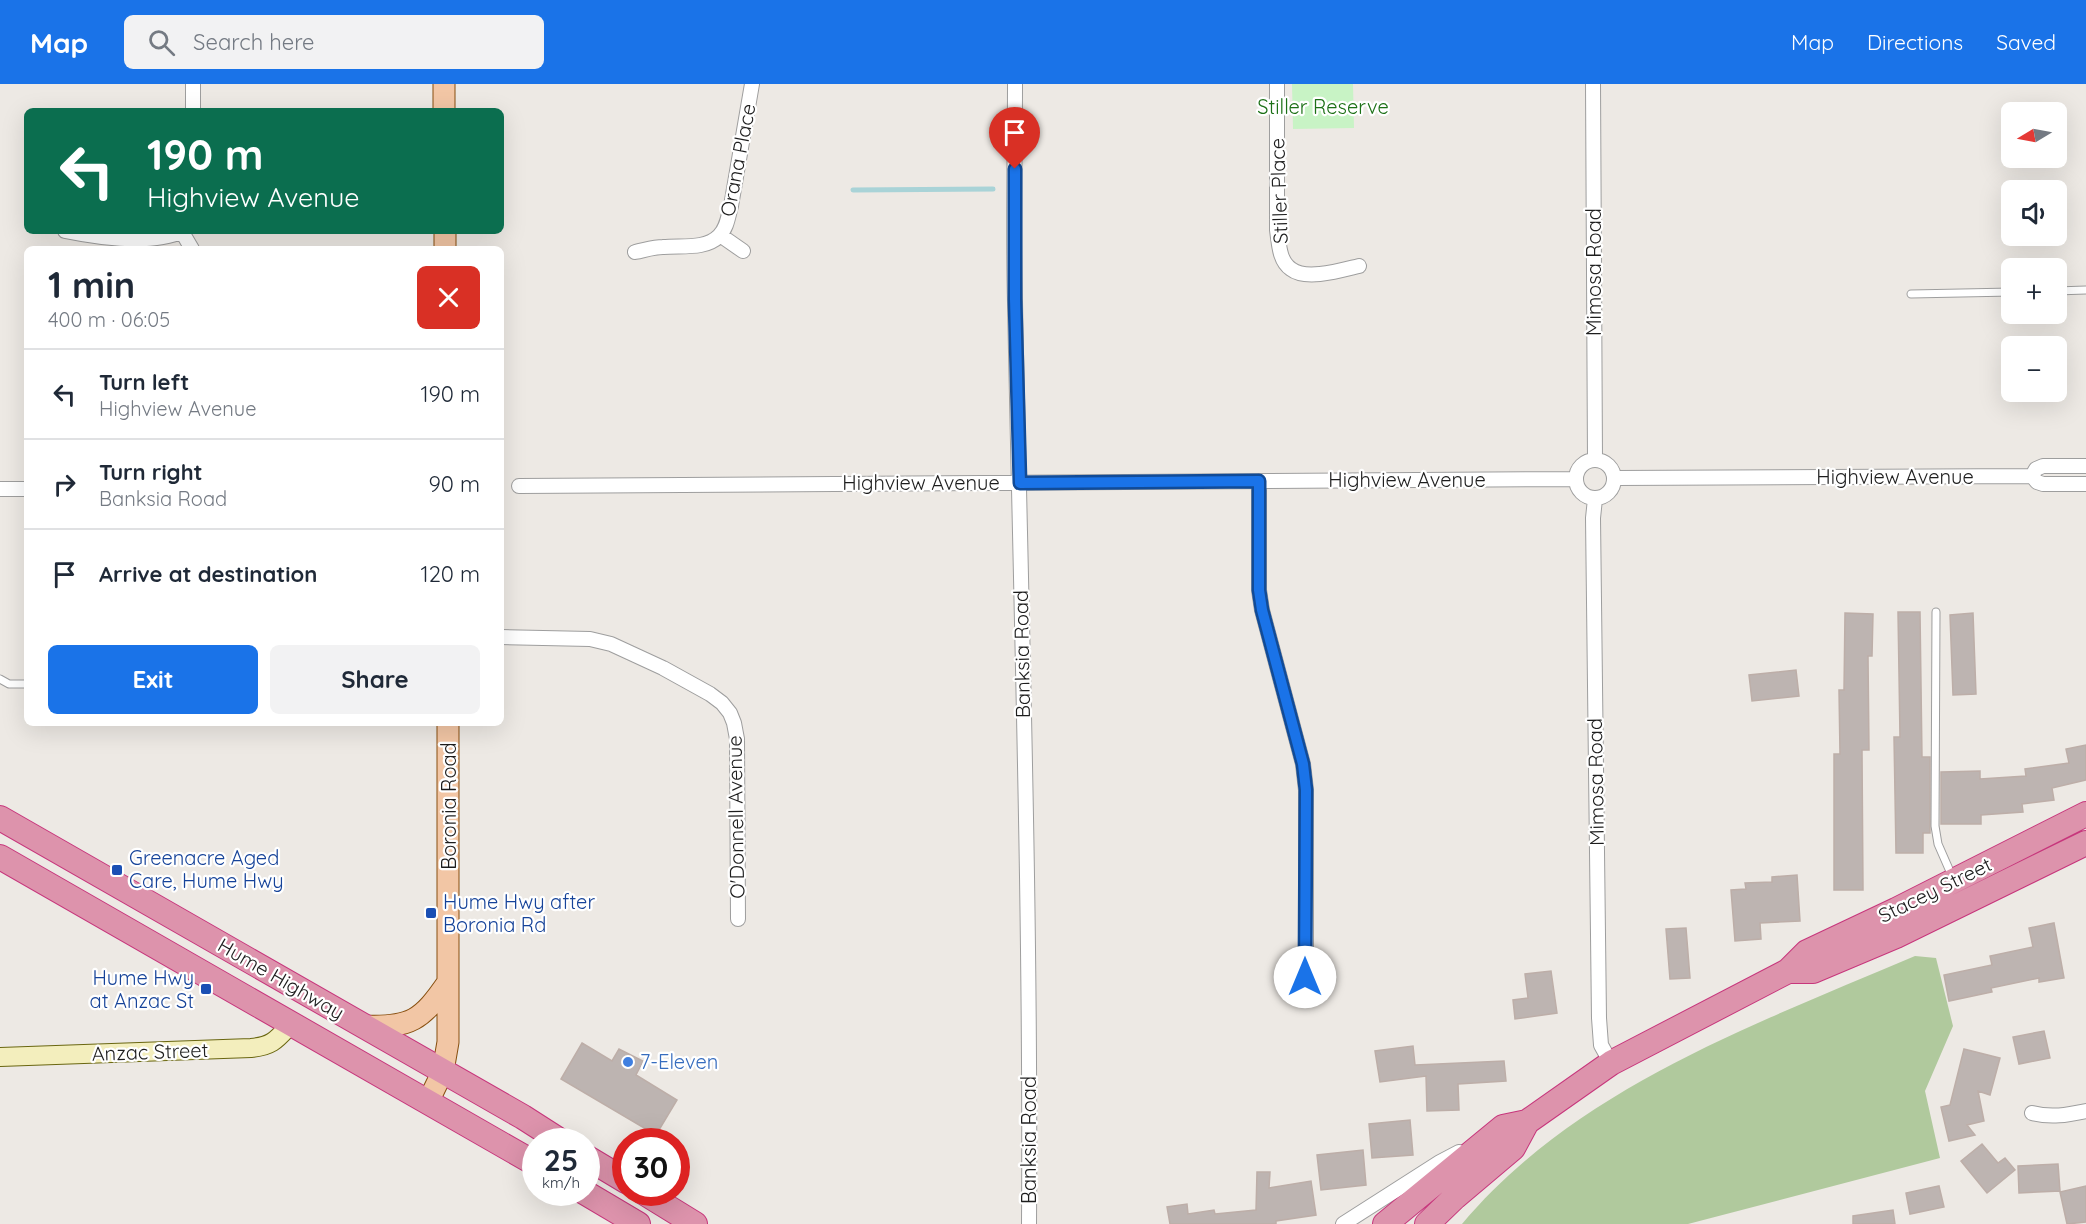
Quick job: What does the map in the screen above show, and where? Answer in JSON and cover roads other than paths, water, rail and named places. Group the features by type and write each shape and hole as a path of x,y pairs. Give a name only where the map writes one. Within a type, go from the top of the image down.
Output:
{"highway":[{"name":"Stacey Street","path":"1385,1224 1503,1127 1527,1122 1611,1064 1788,972 1807,952 1955,881 2086,814"},
{"name":"Hume Highway","path":"0,818 539,1128"},
{"name":"Stacey Street","path":"1788,972 1813,971 1896,936 2086,843"},
{"name":"Hume Highway","path":"0,857 522,1156"},
{"name":"Stacey Street","path":"1427,1224 1513,1148 1527,1122"},
{"path":"600,1201 638,1224"},
{"path":"666,1206 695,1224"}],"main road":[{"path":"444,84 444,108"},
{"name":"Boronia Road","path":"428,1102 443,1071 448,1042 448,726"},
{"path":"364,1026 392,1027 412,1020 431,1007 448,982"}],"street":[{"path":"193,84 193,108"},
{"name":"Orana Place","path":"635,252 661,247 701,245 713,241 720,235 726,226 731,206 752,84"},
{"name":"Banksia Road","path":"1015,84 1015,299 1030,1077 1029,1224"},
{"name":"Stiller Place","path":"1277,84 1277,230 1285,262 1290,269 1300,273 1314,274 1338,272 1359,266"},
{"name":"Mimosa Road","path":"1593,84 1595,460"},
{"path":"80,234 140,239 168,237 175,234"},
{"name":"Orana Place","path":"720,235 743,251"},
{"name":"Stiller Place","path":"1273,270 1285,262"},
{"path":"1595,460 1609,465 1615,478 1609,493 1595,499 1583,495 1575,479 1581,465 1595,460"},
{"name":"Highview Avenue","path":"2032,476 2036,469 2043,466 2086,466"},
{"name":"Highview Avenue","path":"1615,478 2032,476"},
{"name":"Highview Avenue","path":"2032,476 2037,482 2043,484 2086,484"},
{"name":"Highview Avenue","path":"519,486 1575,479"},
{"path":"1259,481 1259,590 1262,610 1303,764 1306,790 1305,977"},
{"path":"0,489 24,489"},
{"name":"Mimosa Road","path":"1595,499 1593,518 1599,1018 1601,1045 1611,1064"},
{"name":"O'Donnell Avenue","path":"504,637 590,639 611,644 663,668 722,703 734,723 737,739 738,919"},
{"name":"Anzac Street","path":"0,1057 258,1048 273,1043 291,1024"},
{"path":"2032,1113 2046,1117 2086,1111"},
{"name":"Stacey Street","path":"1348,1222 1440,1162 1490,1137"}],"lane":[{"path":"2067,291 2086,290"},
{"path":"1911,294 2001,292"},
{"path":"1936,612 1935,835 1955,881"},
{"path":"0,679 9,684 24,684"}],"waterway":[{"path":"853,190 993,189"}],"place":[{"name":"Greenacre Aged Care, Hume Hwy","path":"117,870"},
{"name":"Hume Hwy after Boronia Rd","path":"431,913"},
{"name":"Hume Hwy at Anzac St","path":"206,989"},
{"name":"7-Eleven","path":"628,1062"}],"park label":[{"name":"Stiller Reserve","path":"1323,107"}]}
